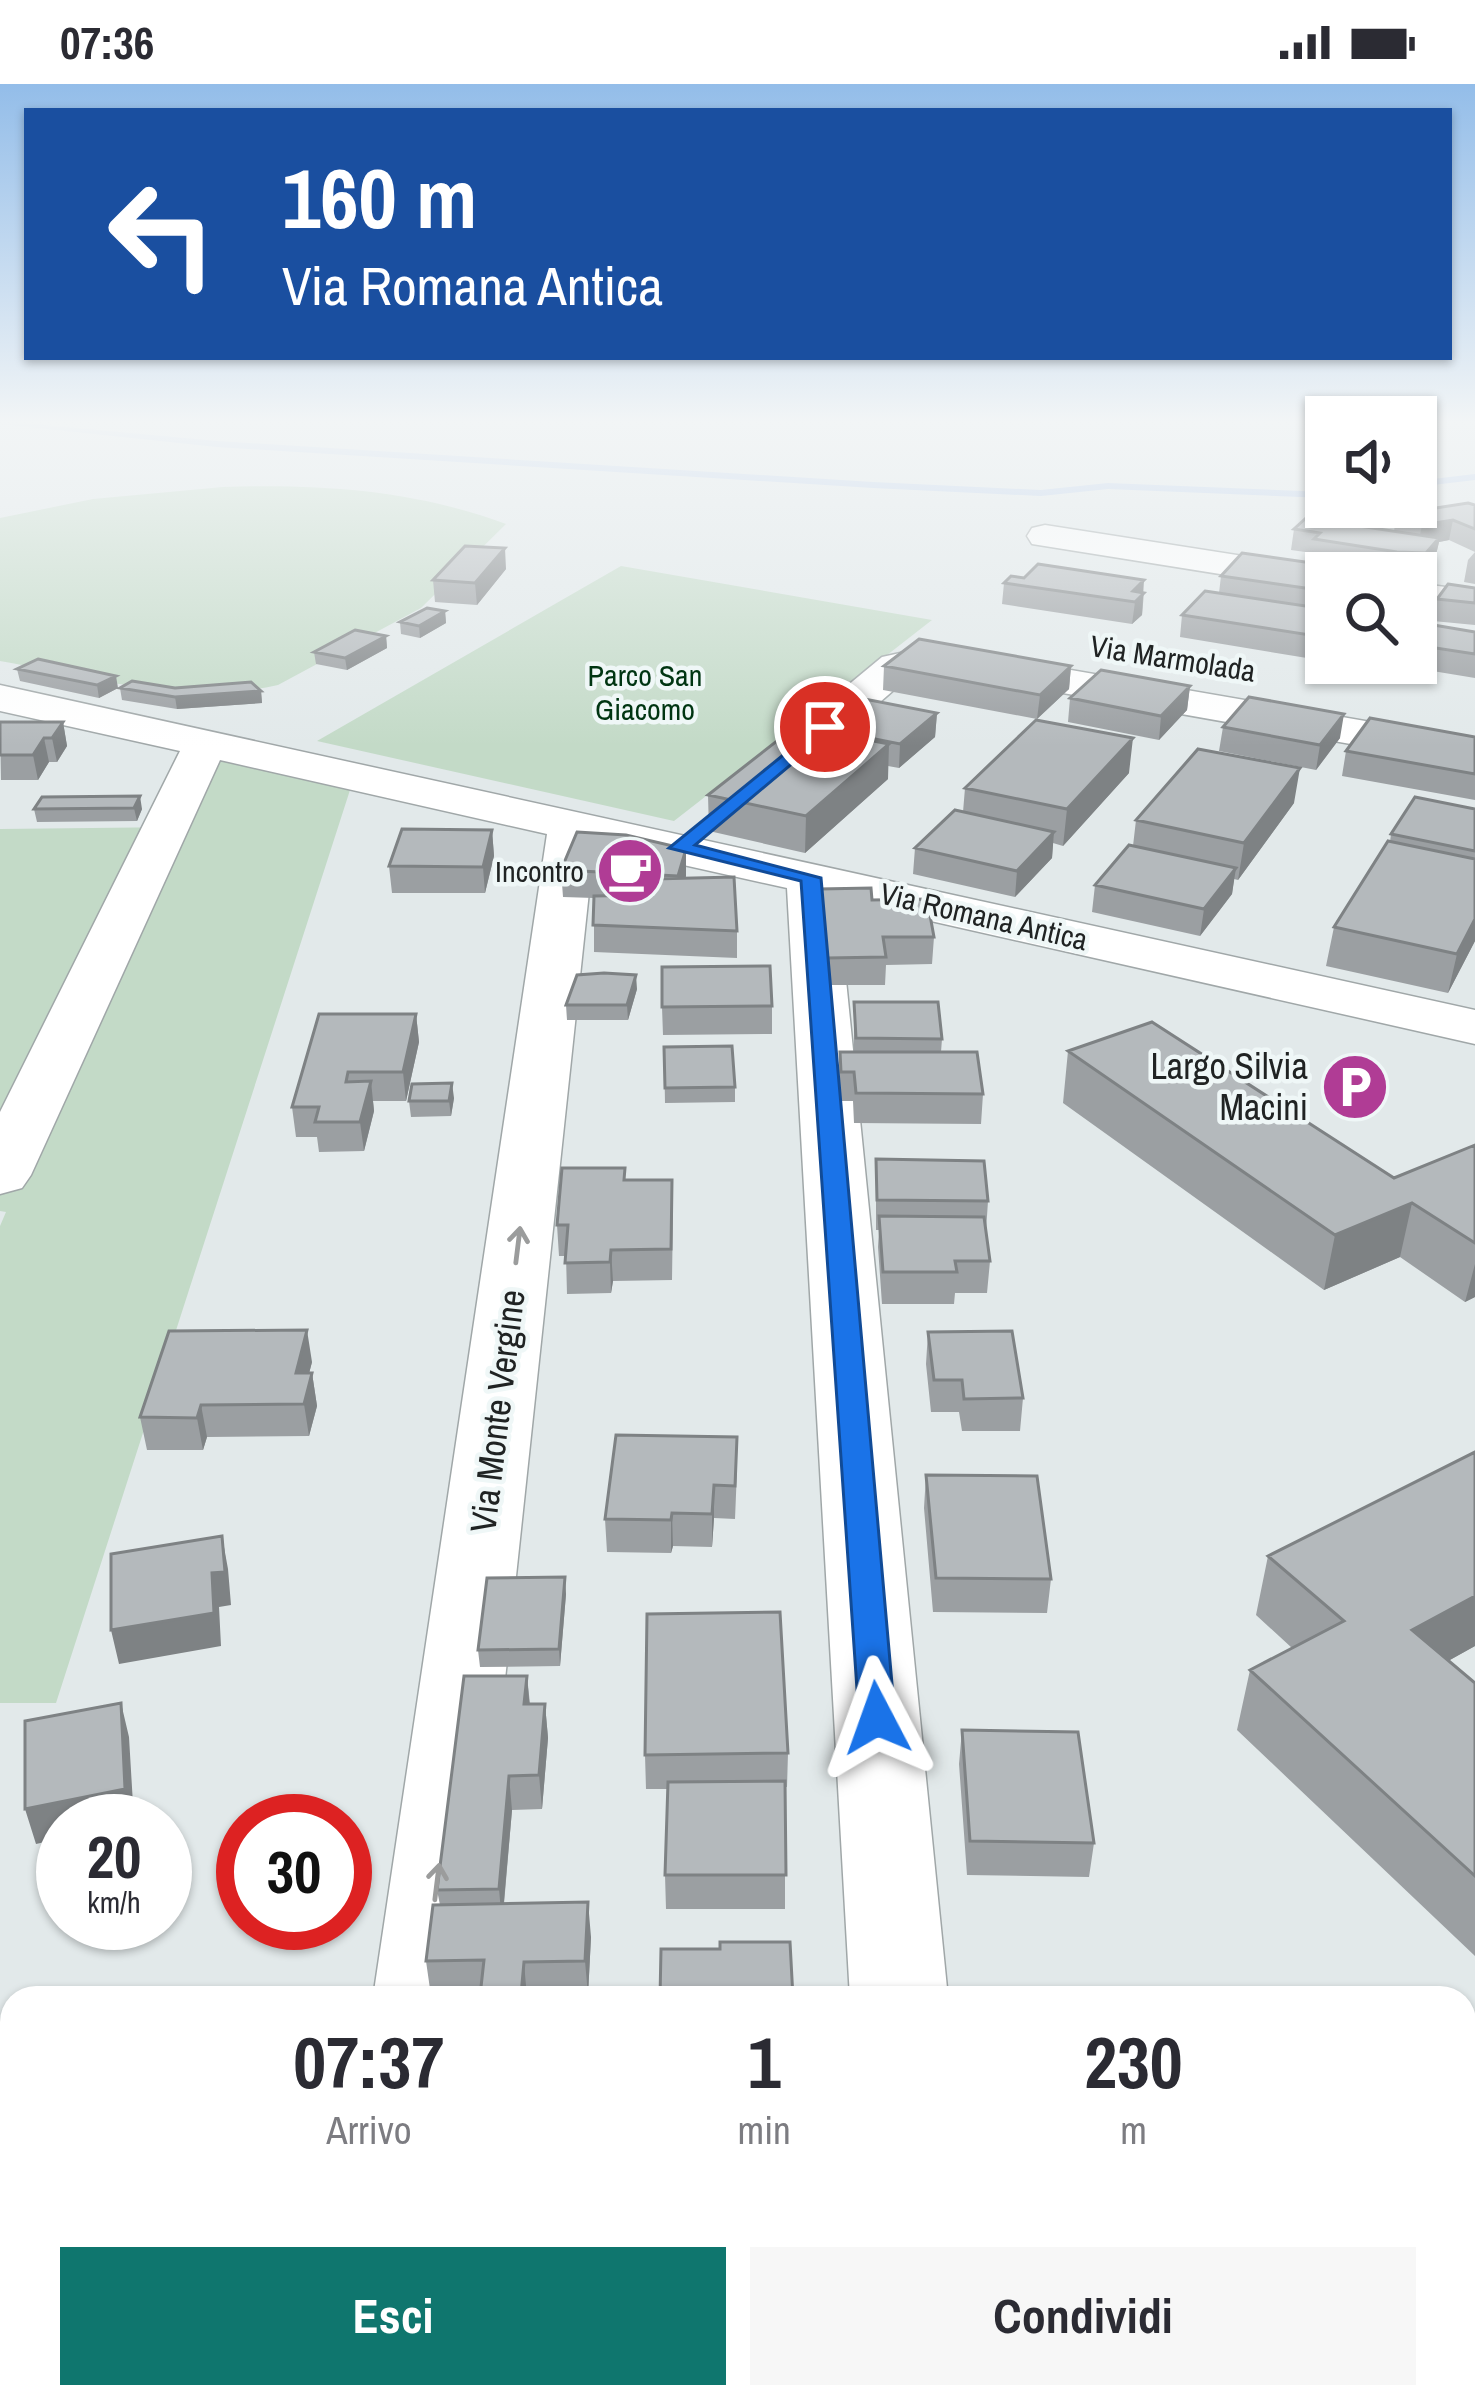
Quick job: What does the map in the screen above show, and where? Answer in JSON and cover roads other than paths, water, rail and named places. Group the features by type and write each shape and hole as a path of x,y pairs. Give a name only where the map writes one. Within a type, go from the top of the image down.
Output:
{"street":[{"path":"1045,536 1305,577"},
{"path":"1437,597 1475,603"},
{"path":"942,620 988,628"},
{"path":"752,788 897,666 922,658 956,660 1225,729 1475,752"},
{"name":"Via Romana Antica","path":"0,698 572,824 698,833 811,878 1077,915 1475,1028"},
{"path":"0,730 139,728"},
{"path":"0,1175 206,743"},
{"name":"Via Monte Vergine","path":"424,1986 572,824"},
{"path":"811,878 898,1986"}],"place":[{"name":"Incontro","path":"630,871"},
{"name":"Largo Silvia Macini","path":"1355,1087"}],"park label":[{"name":"Parco San Giacomo","path":"645,692"}]}
